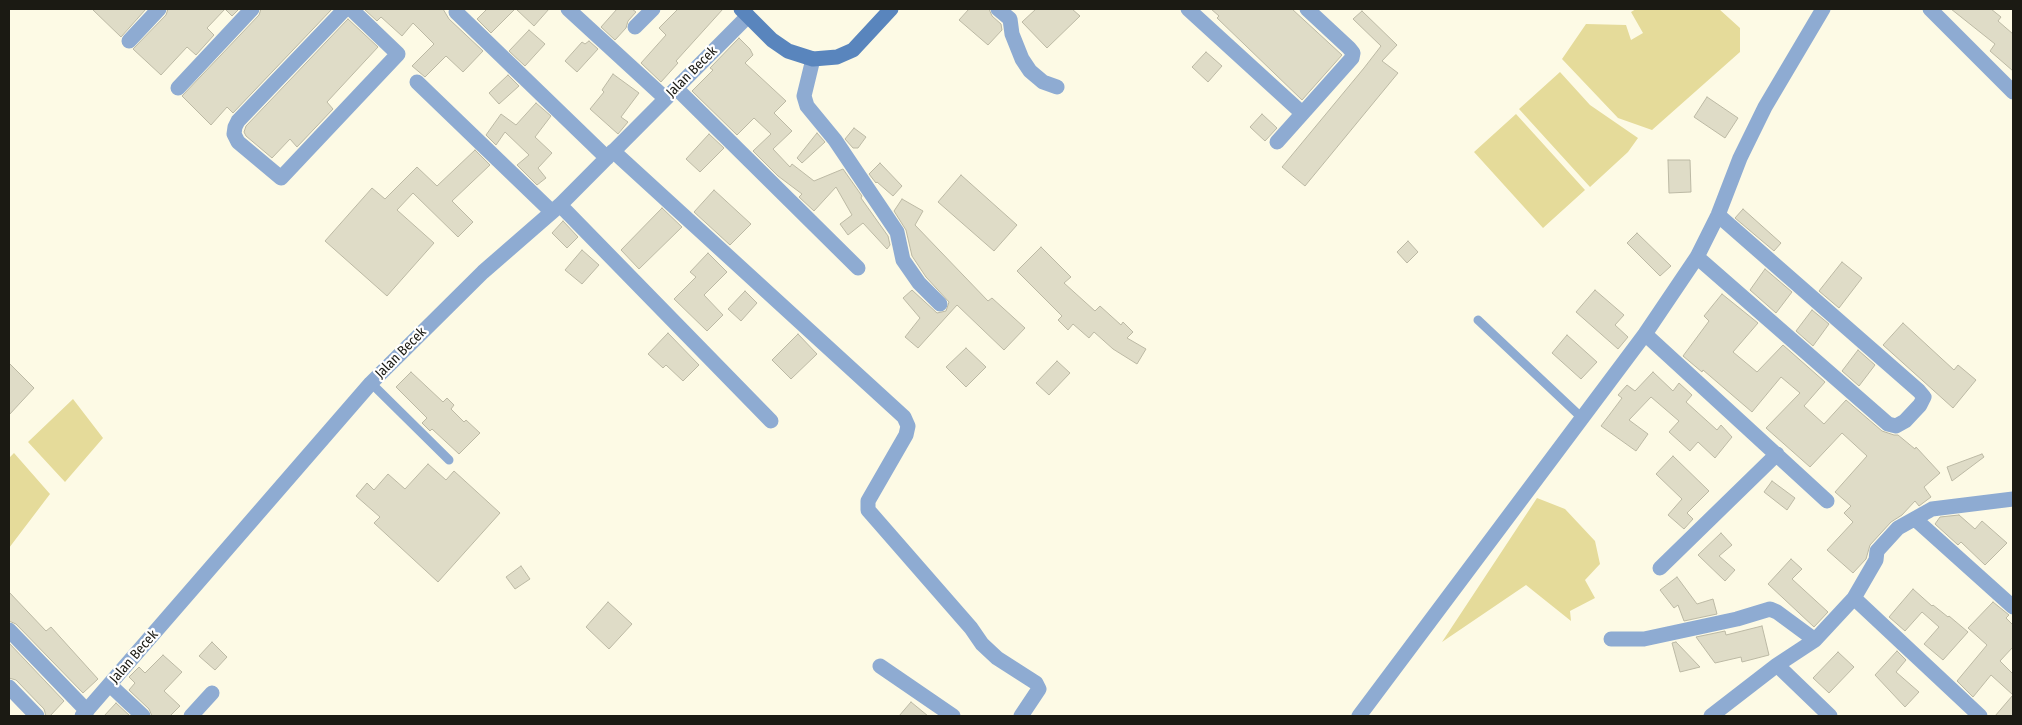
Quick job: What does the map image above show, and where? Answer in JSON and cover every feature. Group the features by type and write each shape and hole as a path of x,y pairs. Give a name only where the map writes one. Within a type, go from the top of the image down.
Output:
{"main road":[{"path":"744,12 772,40 788,51 813,59 838,57 852,50 891,9"}],"street":[{"path":"129,40 159,9"},
{"path":"178,88 252,9"},
{"path":"345,9 238,121 235,127 234,134 238,142 281,178 398,54 352,9"},
{"path":"568,9 671,93 858,268"},
{"path":"635,27 654,9"},
{"path":"998,9 1010,19 1017,49 1030,71 1043,82 1057,87"},
{"path":"1188,9 1302,113"},
{"path":"1277,142 1352,58 1353,54 1307,9"},
{"path":"1359,716 1645,334 1697,257 1718,215 1740,158 1766,106 1823,9"},
{"path":"1930,9 2013,92"},
{"path":"456,12 610,154 904,417 908,426 906,435 868,501 868,510 971,628 982,644 997,658 1036,683 1039,689 1021,716"},
{"name":"Jalan Becek","path":"85,713 371,383 483,272 556,208 671,93 744,12"},
{"path":"813,59 804,96 807,106 835,140 896,232 903,260 919,283 940,304"},
{"path":"417,82 556,208 771,421"},
{"path":"1697,257 1888,424 1896,426 1920,405 1924,397 1919,391 1718,215"},
{"path":"1645,334 1827,501"},
{"path":"1660,568 1777,454"},
{"path":"1711,716 1776,665 1815,640 1854,598 1876,560 1877,551 1898,528 1932,509 2013,499"},
{"path":"1914,519 2013,607"},
{"path":"1854,598 1980,716"},
{"path":"1611,638 1644,639 1737,619 1770,609 1777,612 1815,640"},
{"path":"9,630 85,713"},
{"path":"1776,665 1830,716"},
{"path":"880,666 953,716"},
{"path":"110,685 143,716"},
{"path":"9,687 37,716"},
{"path":"191,716 212,693"}],"lane":[{"path":"1478,320 1581,417"},
{"path":"371,383 449,460"}],"shaded area":[{"path":"1636,9 1719,9 1740,28 1740,52 1652,130 1618,118 1562,59 1586,24 1626,25 1631,40 1643,33 1631,12"},
{"path":"1560,72 1590,105 1638,138 1628,152 1590,187 1519,109"},
{"path":"1516,114 1585,190 1543,228 1474,152"},
{"path":"73,399 103,438 65,482 28,442"},
{"path":"14,453 50,494 9,548 9,458"},
{"path":"1537,498 1565,509 1595,541 1600,564 1585,580 1595,598 1570,611 1571,621 1526,585 1442,642"}],"building":[{"path":"92,9 146,9 121,37"},
{"path":"168,9 225,9 207,28 214,35 196,55 187,47 161,75 133,49 166,15"},
{"path":"225,9 239,9 232,16"},
{"path":"261,9 332,9 233,113 227,107 211,125 182,96 259,15"},
{"path":"364,9 443,9 449,19 483,51 463,72 446,56 425,77 412,66 434,44 413,23 402,36 381,17 377,21"},
{"path":"487,9 515,9 491,33 477,19"},
{"path":"516,9 549,9 534,26"},
{"path":"617,9 632,9 636,12 628,21 626,28 615,40 601,27"},
{"path":"678,9 723,9 676,61 678,63 661,82 641,63 666,35 659,28"},
{"path":"969,9 989,9 992,16 1001,24 1002,30 988,45 959,20"},
{"path":"1036,9 1072,9 1080,16 1047,48 1022,22"},
{"path":"1211,9 1292,9 1342,55 1302,100 1217,18 1219,16"},
{"path":"1951,9 1991,9 2001,17 1998,21 2013,34 2013,71 1990,51 1995,44"},
{"path":"1362,11 1397,45 1382,61 1398,73 1305,186 1282,167 1381,46 1353,19"},
{"path":"348,19 378,47 327,102 333,109 297,147 290,139 272,158 246,136 244,132 246,126"},
{"path":"529,30 545,44 525,66 509,51"},
{"path":"739,38 753,55 745,63 786,101 774,113 792,131 773,149 790,167 792,164 814,181 843,169 888,236 890,245 887,249 863,223 848,235 840,224 852,215 836,187 814,211 799,197 802,194 778,176 753,151 771,134 754,118 737,135 692,91 713,70 710,68"},
{"path":"589,41 598,49 577,72 565,61 582,42 585,44"},
{"path":"1206,52 1222,66 1208,82 1192,67"},
{"path":"613,74 639,93 621,117 628,122 618,134 590,109 604,92 602,90"},
{"path":"508,75 519,86 499,104 489,93"},
{"path":"1707,97 1738,118 1725,138 1694,117"},
{"path":"536,103 551,116 535,137 552,153 538,168 546,178 537,185 517,165 529,155 505,132 496,145 486,135 501,114 516,125"},
{"path":"1262,114 1277,128 1265,141 1250,127"},
{"path":"854,128 866,137 858,148 853,148 845,139"},
{"path":"817,133 825,142 802,163 797,158"},
{"path":"709,134 724,148 700,172 686,159"},
{"path":"475,150 490,165 452,201 473,222 458,237 413,193 397,210 434,243 387,296 325,241 372,188 385,199 417,167 437,186"},
{"path":"1668,160 1690,160 1691,192 1669,193"},
{"path":"880,163 902,186 893,196 876,183 869,174"},
{"path":"961,175 1017,225 994,251 938,202"},
{"path":"714,190 751,224 730,245 694,212"},
{"path":"902,199 923,211 915,225 988,301 992,298 1025,328 1004,350 957,305 918,348 905,337 920,318 903,298 912,290 937,313 946,311 949,302 926,277 912,256 906,230 894,211"},
{"path":"662,208 682,227 639,269 621,250"},
{"path":"1743,209 1781,243 1774,251 1735,218"},
{"path":"563,221 578,237 567,248 552,233"},
{"path":"1637,233 1671,266 1660,276 1627,243"},
{"path":"1408,241 1418,252 1407,263 1397,252"},
{"path":"1041,247 1071,277 1064,283 1095,311 1100,306 1121,325 1123,322 1133,332 1127,338 1146,349 1137,364 1113,349 1094,332 1089,338 1073,324 1068,330 1058,320 1062,316 1017,271"},
{"path":"582,250 599,265 582,284 565,270"},
{"path":"708,253 727,272 704,295 723,315 707,331 674,299 696,277 690,272"},
{"path":"1842,262 1862,278 1839,308 1819,291"},
{"path":"1765,269 1792,292 1776,313 1750,290"},
{"path":"1595,290 1624,315 1615,325 1628,337 1618,349 1576,312"},
{"path":"745,291 757,303 741,321 728,309"},
{"path":"1722,294 1758,323 1733,352 1757,372 1783,345 1825,382 1804,406 1824,424 1846,400 1882,431 1898,435 1915,449 1916,447 1940,473 1924,487 1931,497 1919,506 1915,501 1902,515 1891,522 1870,545 1866,559 1853,573 1827,550 1853,522 1844,513 1851,506 1835,492 1867,456 1842,433 1810,467 1766,428 1800,393 1781,377 1752,412 1703,370 1702,372 1683,356 1709,321 1704,316"},
{"path":"1812,310 1829,324 1813,346 1796,331"},
{"path":"1903,323 1954,370 1958,365 1976,380 1953,408 1883,345"},
{"path":"668,333 699,365 683,381 666,365 663,368 648,354"},
{"path":"798,334 817,354 791,379 772,360"},
{"path":"1567,335 1597,362 1581,379 1552,353"},
{"path":"966,348 986,367 966,387 946,367"},
{"path":"1858,350 1875,365 1859,386 1842,371"},
{"path":"1057,361 1070,373 1049,395 1036,383"},
{"path":"9,363 34,388 9,415"},
{"path":"411,372 443,402 447,398 454,405 451,409 464,422 466,420 480,433 459,454 432,429 430,431 422,423 427,418 396,387"},
{"path":"1653,372 1673,391 1679,383 1692,395 1686,402 1717,430 1721,425 1732,437 1715,458 1698,442 1690,451 1669,432 1679,421 1651,397 1629,420 1648,434 1636,451 1601,426 1622,398 1618,395 1627,385 1635,391"},
{"path":"1982,454 1984,457 1952,481 1947,467"},
{"path":"1673,456 1709,491 1687,513 1693,519 1684,529 1668,515 1682,499 1656,474"},
{"path":"428,464 446,480 454,471 500,513 438,582 374,523 380,517 356,496 367,483 374,490 388,474 405,489"},
{"path":"1772,481 1795,498 1787,510 1764,492"},
{"path":"1959,515 1975,529 1982,521 2007,543 1985,565 1961,542 1958,545 1935,524 1940,517"},
{"path":"1721,533 1732,545 1719,556 1735,570 1725,581 1698,555"},
{"path":"1791,559 1802,569 1792,579 1828,612 1814,627 1768,584"},
{"path":"521,566 530,579 515,589 506,577"},
{"path":"1677,577 1697,604 1713,599 1717,614 1684,621 1678,605 1674,608 1660,590"},
{"path":"1913,589 1932,606 1949,616 1968,632 1943,660 1924,644 1939,627 1922,612 1905,631 1889,617"},
{"path":"9,592 46,631 51,627 98,679 83,693 16,624 9,621"},
{"path":"608,602 632,624 609,649 586,627"},
{"path":"1993,602 2009,615 2006,618 2013,625 2013,647 2000,661 2013,674 2013,695 1991,675 1973,697 1957,681 1987,645 1968,628"},
{"path":"1762,626 1769,655 1742,662 1741,657 1715,663 1696,637 1725,631 1726,635"},
{"path":"212,642 227,657 215,670 199,656"},
{"path":"1676,642 1700,667 1680,672 1672,643"},
{"path":"9,643 64,701 50,716 46,716 44,709 16,680 9,678"},
{"path":"1897,651 1906,660 1896,672 1919,692 1905,707 1875,675"},
{"path":"1838,652 1854,667 1829,693 1813,678"},
{"path":"163,655 182,672 164,691 180,706 170,716 152,716 149,709 129,690 135,683 129,677 139,667 145,673"},
{"path":"2013,695 2013,716 1995,716"},
{"path":"911,702 928,716 899,716"},
{"path":"116,703 130,716 104,716"}]}
